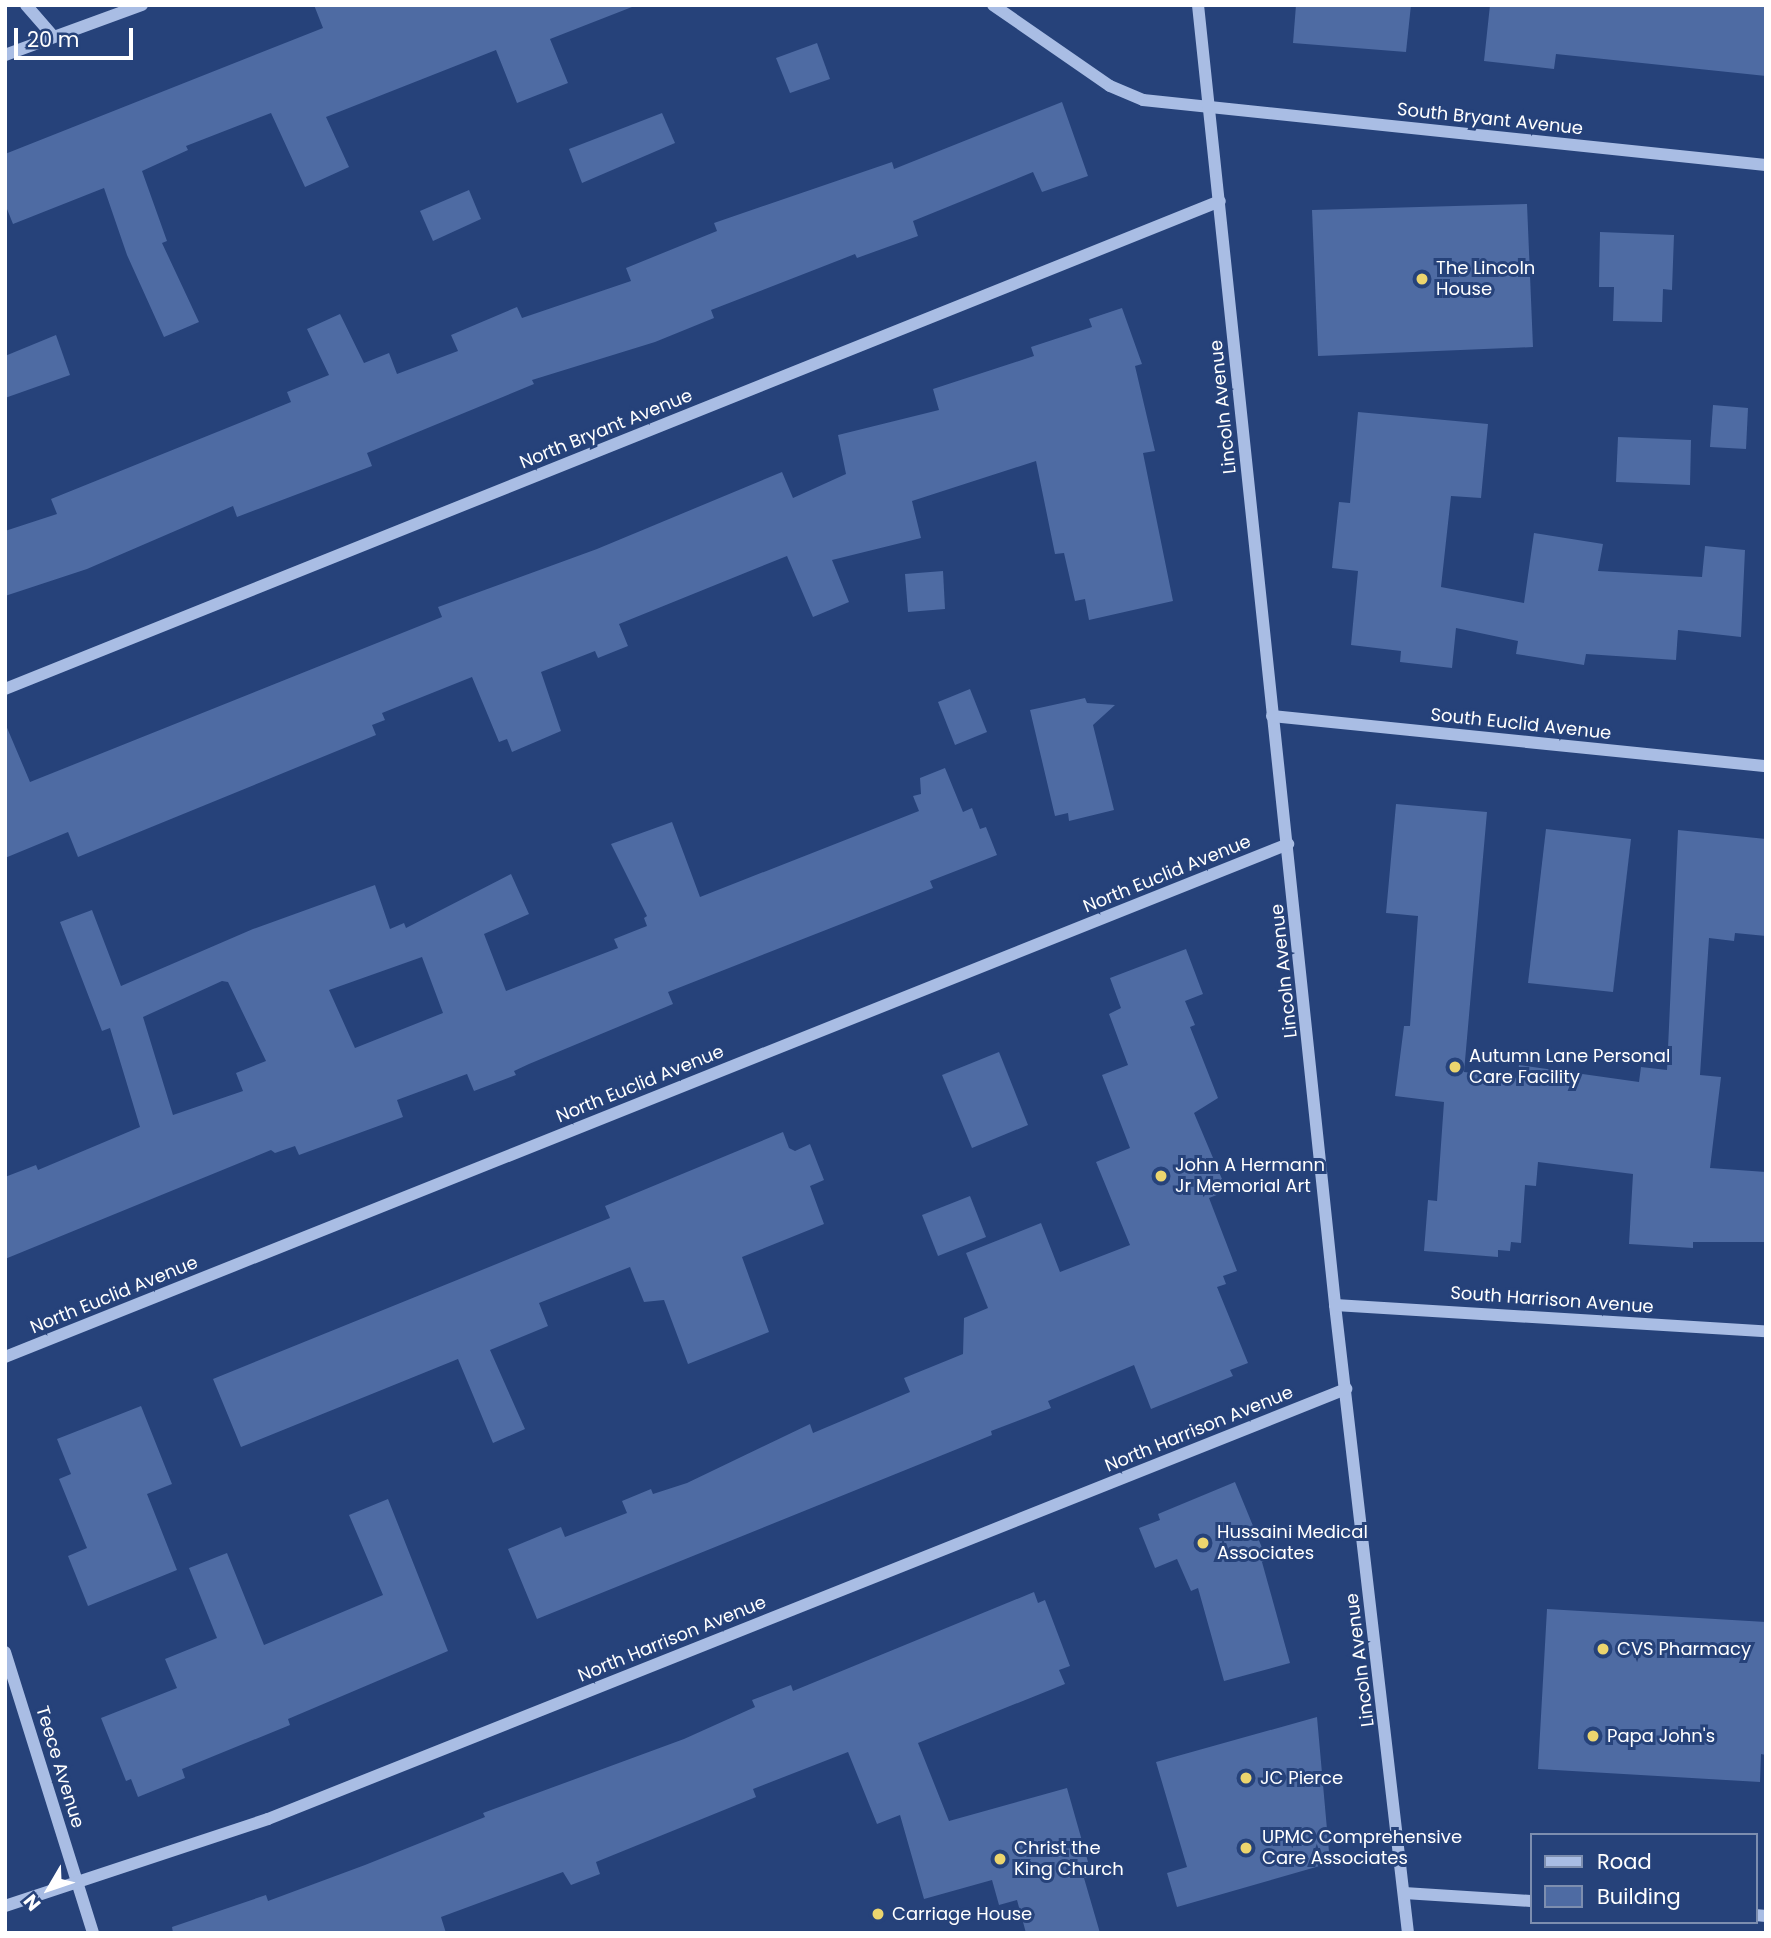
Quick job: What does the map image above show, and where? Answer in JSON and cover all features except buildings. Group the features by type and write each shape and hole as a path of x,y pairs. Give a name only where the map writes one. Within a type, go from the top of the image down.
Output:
{"street":[{"path":"26,5 52,35"},
{"path":"5,55 52,35 142,5"},
{"name":"South Bryant Avenue","path":"993,5 1110,86 1143,100 1766,165"},
{"name":"Lincoln Avenue","path":"1198,5 1335,1305 1408,1933"},
{"name":"North Bryant Avenue","path":"5,689 1220,201"},
{"name":"South Euclid Avenue","path":"1272,716 1766,766"},
{"name":"North Euclid Avenue","path":"5,1357 1288,844"},
{"name":"South Harrison Avenue","path":"1335,1305 1766,1332"},
{"name":"North Harrison Avenue","path":"5,1906 268,1819 1346,1389"},
{"name":"Teece Avenue","path":"5,1652 93,1933"},
{"path":"1404,1893 1530,1901"}],"place":[{"name":"The Lincoln House","path":"1422,279"},
{"name":"Autumn Lane Personal Care Facility","path":"1455,1067"},
{"name":"John A Hermann Jr Memorial Art","path":"1161,1176"},
{"name":"Hussaini Medical Associates","path":"1203,1543"},
{"name":"CVS Pharmacy","path":"1603,1649"},
{"name":"Papa John's","path":"1593,1736"},
{"name":"JC Pierce","path":"1246,1778"},
{"name":"UPMC Comprehensive Care Associates","path":"1246,1848"},
{"name":"Christ the King Church","path":"1000,1859"},
{"name":"Carriage House","path":"878,1914"}]}
